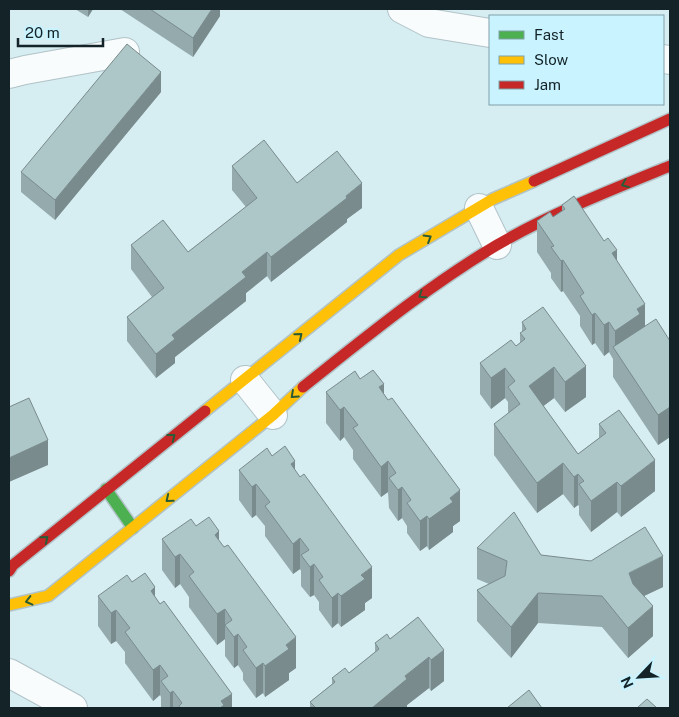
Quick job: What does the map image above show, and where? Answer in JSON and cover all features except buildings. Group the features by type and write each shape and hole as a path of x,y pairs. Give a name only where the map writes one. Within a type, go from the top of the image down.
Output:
{"street":[{"path":"402,9 429,23 489,32"},
{"path":"9,74 125,52"},
{"path":"9,571 13,564 246,380 399,255 493,199 670,120"},
{"path":"9,605 48,596 273,415 302,388 412,302 497,245 578,203 670,166"},
{"path":"478,208 497,245"},
{"path":"246,380 273,415"},
{"path":"106,489 133,528"},
{"path":"9,673 73,708"}],"traffic: fast":[{"path":"106,489 133,528"}],"traffic: slow":[{"path":"205,411 399,255 493,199 534,181"},
{"path":"9,605 48,596 273,415 303,387"}],"traffic: jam":[{"path":"534,181 670,119"},
{"path":"303,387 446,277 497,245 560,212 670,166"},
{"path":"9,571 13,565 205,411"}]}
